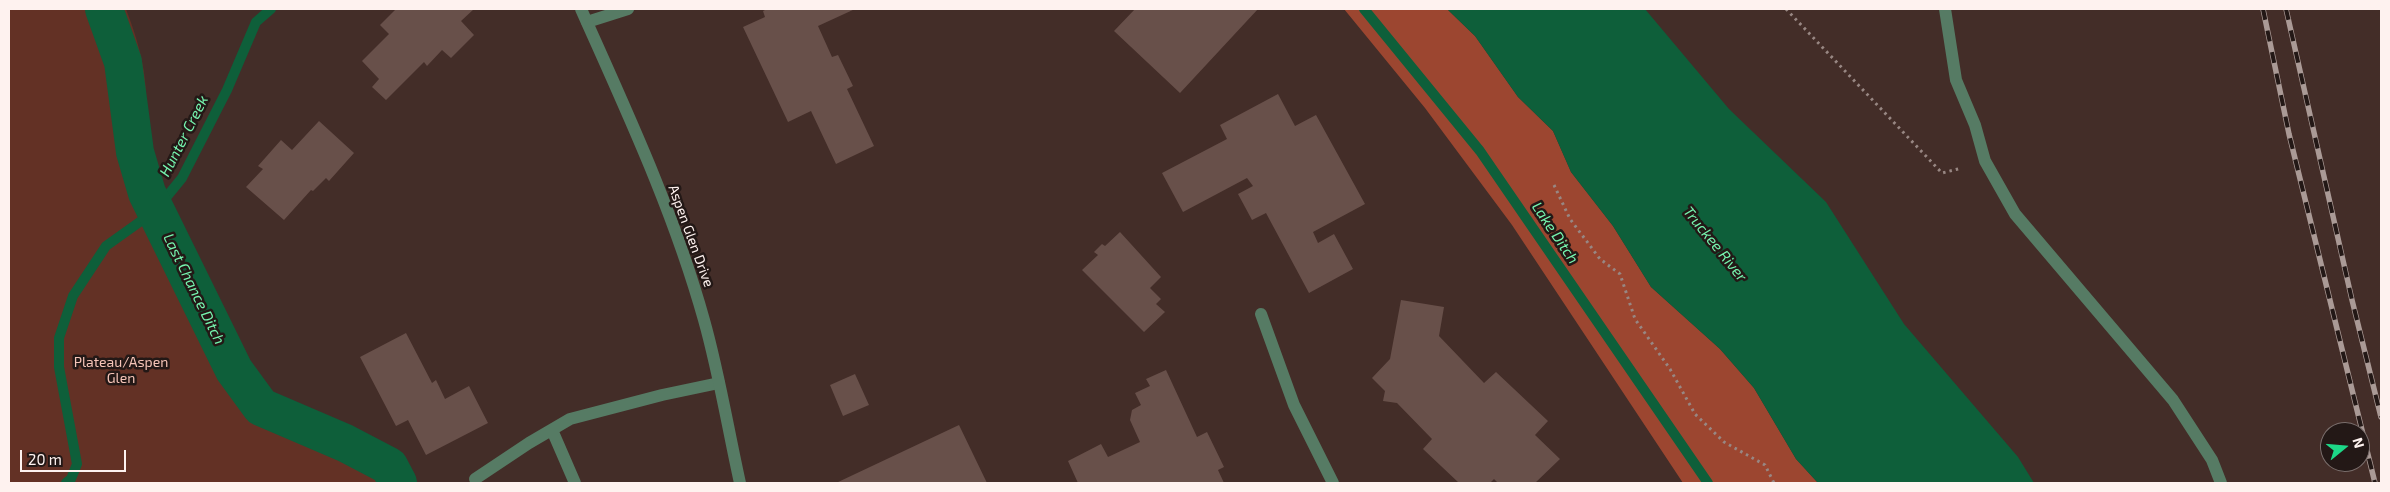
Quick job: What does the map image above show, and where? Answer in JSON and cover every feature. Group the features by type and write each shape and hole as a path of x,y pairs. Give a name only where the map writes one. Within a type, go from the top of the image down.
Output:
{"street":[{"name":"Aspen Glen Drive","path":"581,9 669,216 704,320 740,483"},
{"path":"587,22 628,9"},
{"path":"1945,9 1956,80 1975,125 1985,161 2015,214 2173,400 2212,460 2221,483"},
{"path":"1261,314 1294,405 1333,483"},
{"path":"475,479 570,420 662,395 719,383"},
{"path":"552,430 575,483"}],"path":[{"path":"1786,9 1942,173 1985,161"},
{"path":"1554,185 1570,219 1600,259 1620,274 1635,319 1670,369 1695,414 1724,442 1765,465 1774,483"}],"green space":[{"name":"Plateau/Aspen Glen","path":"9,9 126,9 144,71 146,93 145,151 152,182 169,220 235,344 256,378 269,392 288,404 350,427 387,447 402,462 415,483 9,483"}],"shaded area":[{"path":"1344,9 1447,9 1475,36 1518,97 1553,131 1571,172 1613,226 1651,287 1720,349 1754,388 1796,459 1818,483 1683,483 1512,225 1425,108"}],"water":[{"name":"Truckee River","path":"1447,9 1645,9 1729,109 1826,202 1904,324 2018,457 2034,483 1818,483 1796,459 1754,388 1720,349 1651,287 1613,226 1571,172 1553,131 1518,97 1475,36"}],"building":[{"path":"396,9 474,9 461,21 474,35 451,58 442,50 427,66 424,62 386,100 372,87 379,79 362,61 389,34 380,25"},
{"path":"767,9 855,9 818,26 832,57 838,55 853,86 847,89 874,146 836,164 811,111 788,122 743,27 765,17 763,11"},
{"path":"1135,9 1258,9 1180,93 1114,31"},
{"path":"1278,94 1295,126 1316,115 1365,204 1313,232 1318,243 1334,234 1353,269 1309,293 1266,213 1252,220 1238,194 1253,186 1247,178 1183,212 1162,173 1227,139 1220,125"},
{"path":"319,121 354,153 329,181 326,178 313,191 311,190 284,220 246,187 263,169 258,166 281,140 292,150"},
{"path":"1120,232 1161,277 1150,288 1161,299 1156,304 1165,312 1144,332 1082,270 1098,255 1094,252 1102,244 1105,246"},
{"path":"1401,300 1444,307 1439,336 1484,383 1496,372 1548,421 1535,435 1560,459 1535,483 1498,483 1494,479 1490,483 1459,483 1423,449 1432,439 1397,403 1383,401 1385,391 1372,378 1390,359"},
{"path":"406,333 432,383 436,380 445,399 469,386 488,423 426,455 408,420 396,426 360,357"},
{"path":"1166,370 1197,437 1207,432 1224,467 1218,470 1224,483 1078,483 1068,461 1101,444 1108,457 1140,442 1130,420 1132,410 1141,405 1135,393 1150,386 1146,379"},
{"path":"855,374 869,405 843,416 830,385"},
{"path":"959,425 987,483 836,483"}],"waterway":[{"name":"Last Chance Ditch","path":"104,9 123,62 135,152 147,193 234,370 261,407 345,443 389,466 398,483"},
{"name":"Hunter Creek","path":"66,483 71,479 77,464 59,367 59,338 73,296 106,246 155,211 182,178 227,90 256,22 271,9"},
{"name":"Lake Ditch","path":"1364,9 1480,151 1708,483"}],"railway":[{"path":"2263,9 2289,134 2375,483"},
{"path":"2286,9 2352,300 2381,417"}]}
